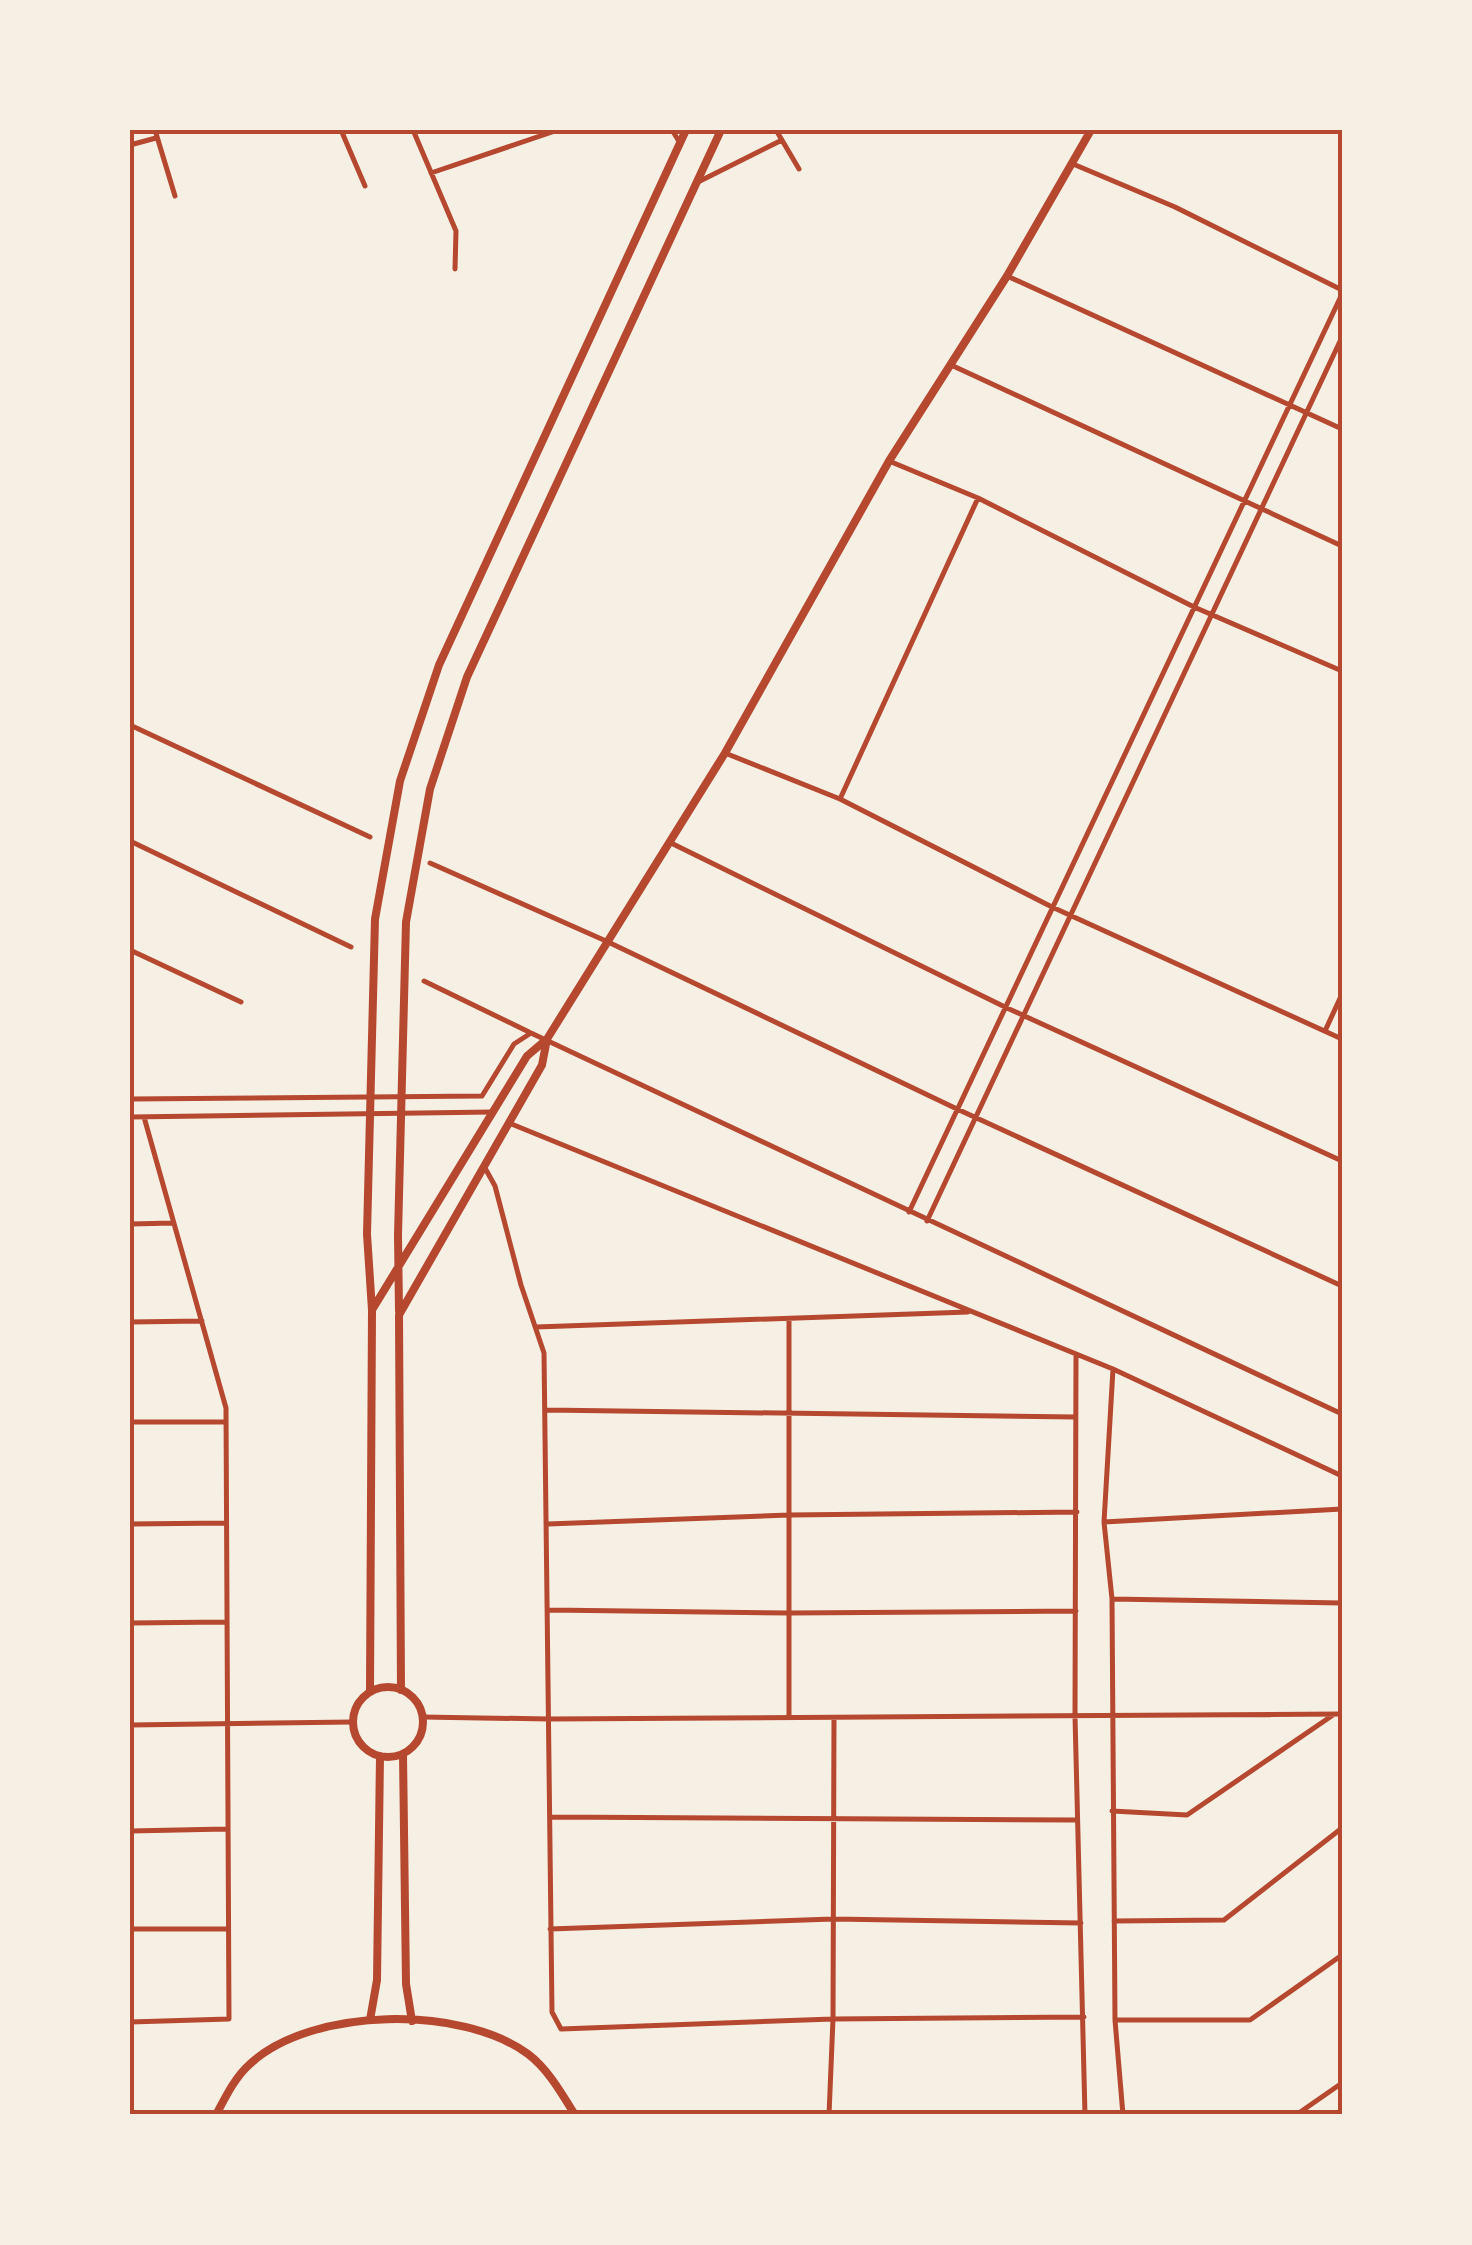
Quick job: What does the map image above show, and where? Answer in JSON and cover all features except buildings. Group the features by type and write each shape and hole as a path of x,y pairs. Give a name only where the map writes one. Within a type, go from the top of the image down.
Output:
{"street":[{"path":"341,130 365,186"},
{"path":"413,130 456,232 454,269"},
{"path":"431,172 558,130"},
{"path":"672,130 680,143"},
{"path":"370,1692 372,1310 366,1234 375,919 400,781 439,666 686,130"},
{"path":"400,1690 398,1268 406,922 430,789 468,677 721,130"},
{"path":"776,130 798,170"},
{"path":"399,1315 542,1065 548,1039 724,753 889,461 1008,276 1092,130"},
{"path":"130,145 156,134 175,196"},
{"path":"697,182 782,140"},
{"path":"909,1212 1342,292 1175,208 1071,163"},
{"path":"1008,276 1342,430"},
{"path":"927,1221 1342,337"},
{"path":"951,366 1342,546"},
{"path":"889,461 978,498 1194,607 1342,671"},
{"path":"840,800 978,498"},
{"path":"130,725 370,837"},
{"path":"724,753 840,800 1052,907 1342,1039"},
{"path":"130,841 352,947"},
{"path":"668,842 1023,1016 1342,1161"},
{"path":"430,863 606,940 975,1117 1342,1286"},
{"path":"130,950 241,1002"},
{"path":"424,982 1342,1414"},
{"path":"1325,1031 1342,994"},
{"path":"130,1100 482,1096 514,1044 531,1033"},
{"path":"372,1310 527,1056 548,1039"},
{"path":"130,1118 493,1112"},
{"path":"130,2022 228,2019 226,1408 144,1117"},
{"path":"509,1122 1113,1369 1342,1476"},
{"path":"484,1166 495,1186 544,1353 552,2012 562,2029 834,2019 1084,2017"},
{"path":"130,1224 174,1223"},
{"path":"536,1327 974,1312"},
{"path":"789,1318 789,1716"},
{"path":"130,1322 202,1322"},
{"path":"1076,1354 1075,1716 1085,2115"},
{"path":"1113,1369 1104,1522 1112,1600 1115,2020 1123,2115"},
{"path":"546,1410 1076,1417"},
{"path":"130,1422 226,1422"},
{"path":"1104,1522 1342,1509"},
{"path":"548,1524 1077,1512"},
{"path":"130,1524 226,1522"},
{"path":"1112,1600 1342,1603"},
{"path":"548,1610 1077,1611"},
{"path":"130,1623 225,1622"},
{"path":"380,1688 400,1690 412,1697 422,1716 419,1738 403,1754 380,1756 360,1744 352,1722 355,1710 370,1692 380,1688"},
{"path":"1112,1811 1186,1814 1334,1714"},
{"path":"422,1716 549,1719 1342,1714"},
{"path":"829,2115 834,2019 834,1717"},
{"path":"130,1726 352,1722"},
{"path":"403,1754 406,1984 412,2021"},
{"path":"370,2020 376,1980 380,1756"},
{"path":"551,1818 1078,1820"},
{"path":"1114,1921 1224,1920 1342,1828"},
{"path":"130,1831 226,1830"},
{"path":"550,1929 833,1919 1081,1923"},
{"path":"130,1930 228,1929"},
{"path":"1115,2020 1250,2020 1342,1954"},
{"path":"216,2115 249,2064 275,2046 320,2028 370,2020 455,2025 494,2035 529,2055 557,2086 575,2115"},
{"path":"1296,2115 1342,2083"}]}
